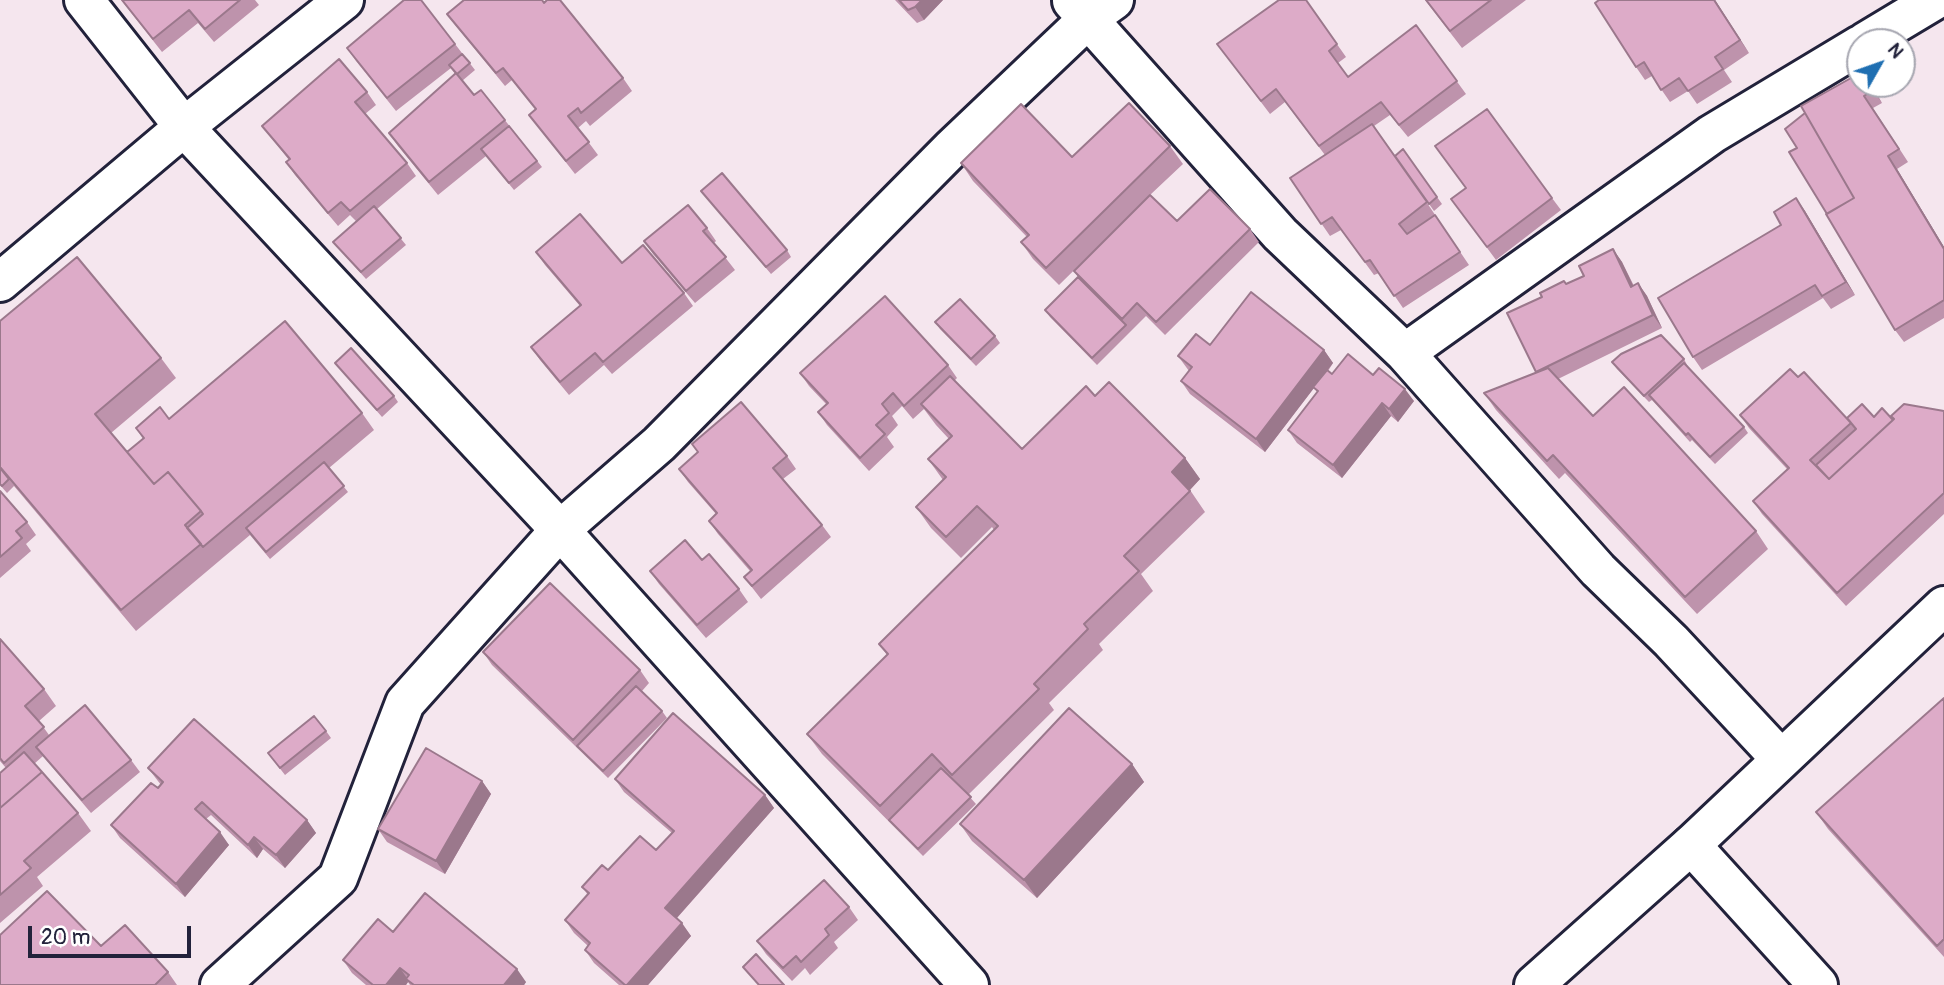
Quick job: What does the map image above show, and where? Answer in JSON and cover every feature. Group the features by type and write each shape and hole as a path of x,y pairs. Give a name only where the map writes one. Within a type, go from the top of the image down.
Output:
{"street":[{"path":"84,0 184,127 560,530 969,985"},
{"path":"0,282 184,127 344,0"},
{"path":"1889,28 1935,0"},
{"path":"220,985 338,878 405,703 560,530 659,444 1091,6 1280,234 1405,353 1598,570 1671,641 1780,758"},
{"path":"1405,353 1712,134 1846,53"},
{"path":"1534,985 1691,845 1780,758 1944,606"},
{"path":"1691,845 1818,985"}],"building":[{"path":"122,0 240,0 205,29 189,10 153,39"},
{"path":"404,0 421,0 455,44 387,98 347,48"},
{"path":"464,0 542,0 544,3 547,0 560,0 623,78 581,113 578,108 568,116 589,142 566,161 529,115 536,109 503,68 496,73 447,14"},
{"path":"899,0 922,0 908,10"},
{"path":"1279,0 1306,0 1337,44 1329,51 1348,77 1416,25 1457,81 1399,125 1381,102 1319,146 1276,89 1261,101 1217,44"},
{"path":"1426,0 1491,0 1450,31"},
{"path":"1599,0 1714,0 1740,40 1715,57 1723,69 1688,91 1679,78 1661,90 1644,62 1636,67 1595,3"},
{"path":"462,54 470,63 457,74 449,65"},
{"path":"339,59 367,92 355,102 407,163 350,211 341,202 328,213 286,162 290,159 262,126"},
{"path":"456,73 474,95 481,90 505,120 429,182 389,133"},
{"path":"1846,81 1846,98 1865,98 1899,149 1888,156 1944,249 1944,300 1895,330 1826,214 1854,198 1801,106"},
{"path":"1129,103 1170,146 1046,268 1021,242 1029,235 961,163 1021,104 1072,157"},
{"path":"1487,109 1552,198 1487,247 1451,199 1466,188 1435,146"},
{"path":"1805,113 1854,198 1827,214 1789,152 1797,148 1785,129"},
{"path":"1372,124 1427,202 1399,224 1407,234 1435,215 1460,252 1394,296 1370,260 1365,262 1332,217 1321,224 1290,178"},
{"path":"509,126 537,161 509,183 481,149"},
{"path":"1403,149 1437,197 1429,204 1395,156"},
{"path":"722,173 787,250 766,267 701,191"},
{"path":"1210,189 1250,229 1156,322 1137,303 1122,319 1074,271 1150,195 1177,221"},
{"path":"1796,198 1846,282 1822,296 1815,285 1693,357 1658,298 1781,225 1774,212"},
{"path":"688,205 707,228 703,231 726,257 686,291 644,241"},
{"path":"374,206 401,238 361,272 333,242"},
{"path":"580,214 622,263 643,245 684,293 603,362 595,353 560,382 531,347 581,305 536,252"},
{"path":"1613,249 1631,287 1638,283 1653,315 1536,372 1507,313 1542,297 1540,293 1564,281 1566,284 1584,276 1579,266"},
{"path":"77,257 161,358 95,414 154,484 168,472 201,511 185,525 201,544 121,610 0,467 0,321"},
{"path":"1078,277 1126,325 1092,358 1045,310"},
{"path":"1251,292 1324,350 1256,439 1181,381 1192,367 1178,356 1196,334 1210,345"},
{"path":"885,296 948,365 904,406 893,393 882,404 889,413 876,425 885,434 860,458 818,412 828,403 800,373"},
{"path":"960,299 995,336 971,359 935,322"},
{"path":"285,321 362,413 203,547 187,528 203,514 201,511 168,472 154,484 127,452 144,438 136,428 160,407 169,419"},
{"path":"1661,335 1684,359 1644,396 1612,362 1621,354"},
{"path":"351,348 394,396 377,410 335,363"},
{"path":"1348,354 1373,375 1379,368 1405,389 1389,409 1382,403 1333,465 1288,430 1318,391 1313,387 1327,370 1332,374"},
{"path":"1684,363 1744,427 1710,457 1649,395"},
{"path":"1548,368 1593,416 1624,387 1756,531 1685,597 1553,455 1547,461 1484,393"},
{"path":"1790,369 1798,377 1804,372 1851,423 1810,460 1829,479 1894,419 1891,416 1904,404 1944,411 1944,493 1837,593 1753,501 1789,468 1740,415"},
{"path":"950,376 1022,449 1086,386 1095,396 1109,382 1185,458 1172,472 1190,491 1124,556 1139,571 1084,624 1088,629 1034,684 1039,689 952,775 932,754 880,806 807,734 888,654 879,644 998,526 977,506 946,537 916,507 946,477 928,459 952,436 921,404"},
{"path":"741,402 787,456 773,468 822,525 752,586 744,577 752,570 709,521 717,513 679,469 698,452 692,444"},
{"path":"1862,404 1874,417 1882,408 1893,420 1829,479 1816,465 1856,429 1847,418"},
{"path":"324,462 344,486 266,552 246,528"},
{"path":"0,468 9,479 2,486 0,484"},
{"path":"0,491 27,522 16,531 22,538 0,557"},
{"path":"685,540 702,560 709,554 739,589 697,625 650,571"},
{"path":"550,583 640,670 573,740 483,652"},
{"path":"0,639 44,689 25,706 44,727 4,763 0,758"},
{"path":"636,686 662,711 603,771 577,746"},
{"path":"1944,698 1944,939 1937,946 1816,812"},
{"path":"85,705 131,760 82,800 36,747"},
{"path":"1069,708 1132,764 1024,880 960,824"},
{"path":"673,713 765,795 665,908 682,923 625,985 585,950 590,943 565,920 589,893 582,887 602,865 608,870 640,836 656,850 674,831 615,779"},
{"path":"314,716 326,731 280,768 268,753"},
{"path":"194,719 307,820 276,855 254,837 248,845 202,802 195,809 220,832 176,884 111,825 151,783 158,788 163,782 148,768"},
{"path":"426,748 482,781 436,861 378,829"},
{"path":"24,752 42,772 0,808 0,773"},
{"path":"941,768 971,797 918,849 889,820"},
{"path":"42,772 78,813 24,861 31,868 0,895 0,808"},
{"path":"824,880 849,907 825,929 829,935 801,962 796,956 783,968 757,941"},
{"path":"47,891 101,946 125,925 168,972 155,985 1,985 0,935"},
{"path":"425,893 517,969 504,985 414,985 406,979 409,975 400,968 386,985 373,985 343,960 378,919 393,932"},
{"path":"756,954 784,985 759,985 743,967"}]}
